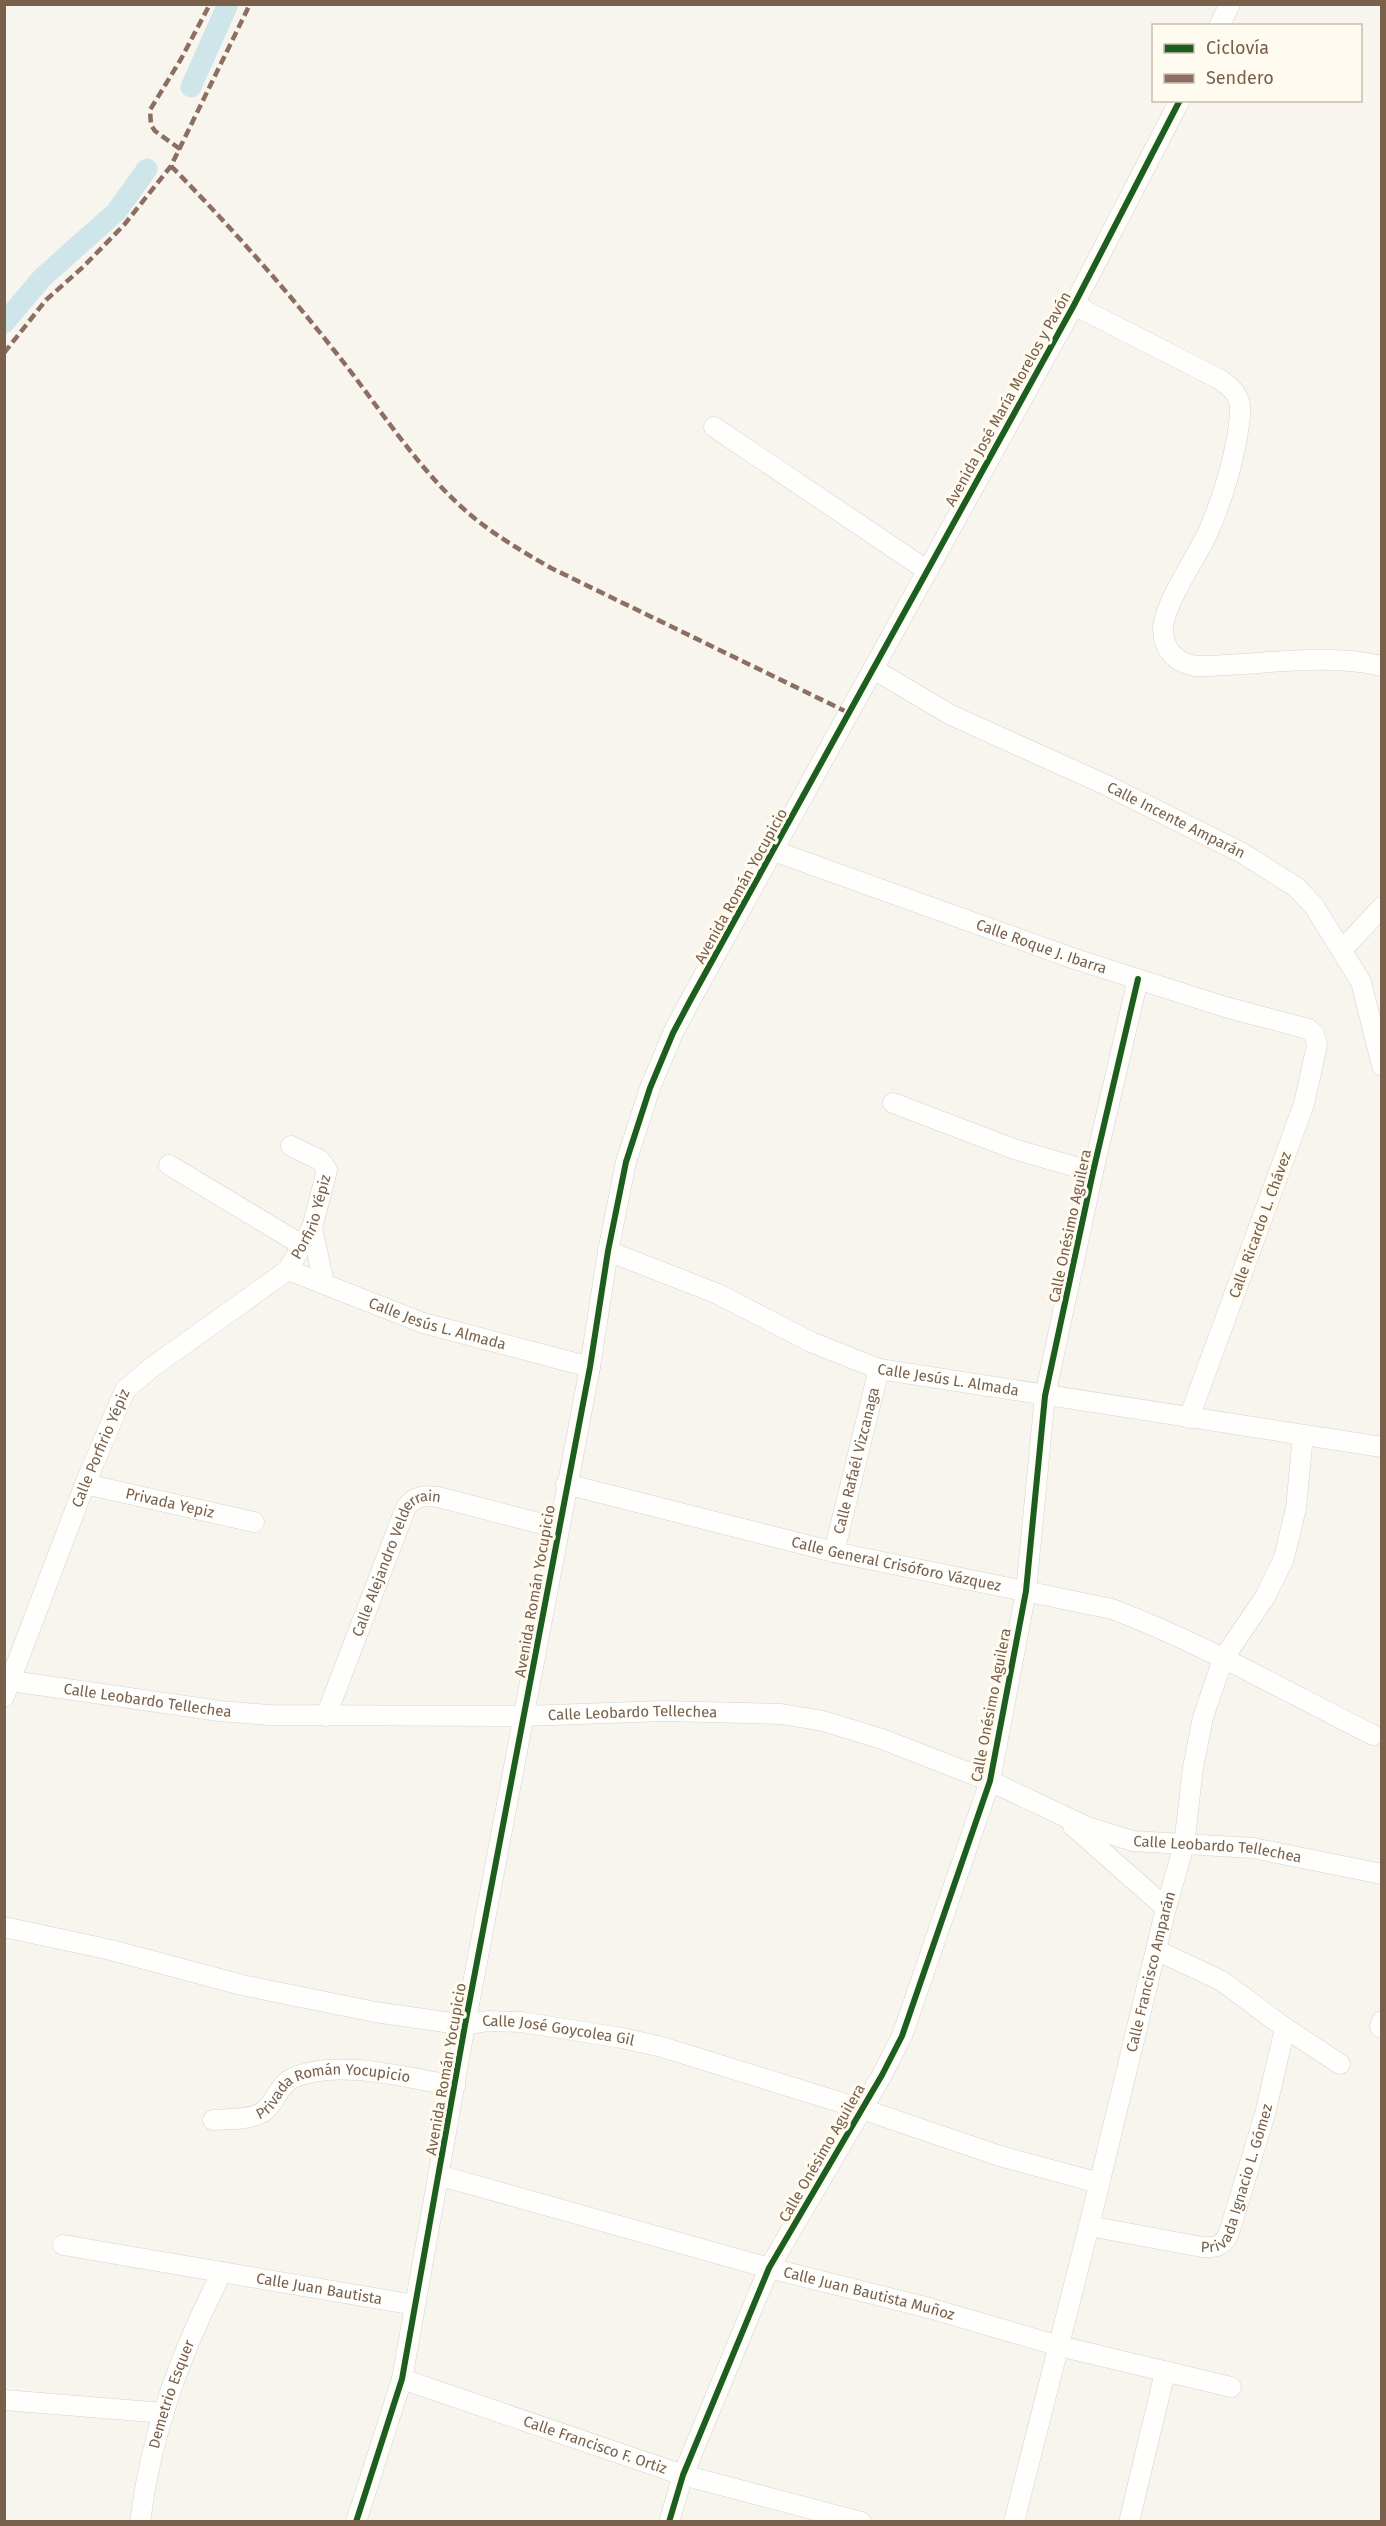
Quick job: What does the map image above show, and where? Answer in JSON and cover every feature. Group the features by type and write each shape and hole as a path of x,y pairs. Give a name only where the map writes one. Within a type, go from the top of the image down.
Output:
{"street":[{"path":"1220,24 1230,4"},
{"name":"Avenida José María Morelos y Pavón","path":"852,707 1074,305 1179,102"},
{"path":"1074,305 1219,379 1233,388 1239,398 1241,414 1228,481 1209,531 1168,608 1163,627 1165,645 1174,658 1196,666 1335,660 1382,666"},
{"path":"714,428 928,570"},
{"name":"Calle Incente Amparán","path":"871,674 951,715 1106,785 1242,854 1296,887 1314,906 1361,982 1382,1066"},
{"name":"Avenida Román Yocupicio","path":"356,2522 402,2379 465,2025 590,1367 608,1251 634,1133 662,1058 691,999 852,707"},
{"name":"Calle Roque J. Ibarra","path":"774,851 970,922 1138,979 1311,1030"},
{"path":"1342,950 1382,908"},
{"name":"Calle Onésimo Aguilera","path":"669,2522 682,2475 769,2268 902,2036 990,1781 1026,1591 1045,1396 1093,1172 1138,979"},
{"name":"Calle Ricardo L. Chávez","path":"1189,1418 1304,1104 1317,1045 1311,1030"},
{"path":"894,1103 1014,1149 1093,1172"},
{"name":"Porfirio Yépiz","path":"288,1270 307,1236 327,1170 316,1158 291,1146"},
{"path":"169,1165 307,1236 324,1283"},
{"name":"Calle Jesús L. Almada","path":"608,1251 718,1294 811,1342 879,1369 1382,1447"},
{"name":"Calle Jesús L. Almada","path":"288,1270 423,1323 590,1367"},
{"name":"Calle Porfirio Yépiz","path":"8,1689 85,1484 125,1390 151,1368 288,1270"},
{"name":"Calle Rafaél Vizcanaga","path":"834,1552 879,1369"},
{"name":"Calle Francisco Amparán","path":"1014,2522 1166,1908 1184,1845 1197,1743 1203,1717 1223,1659 1265,1597 1284,1558 1296,1508 1303,1435"},
{"name":"Privada Yepiz","path":"85,1484 254,1521"},
{"name":"Calle General Crisóforo Vázquez","path":"566,1484 834,1552 1112,1609 1223,1659 1373,1735"},
{"name":"Calle Alejandro Velderrain","path":"326,1716 405,1507 412,1499 429,1495 558,1528"},
{"name":"Calle Leobardo Tellechea","path":"8,1689 269,1715 524,1716 664,1711 781,1713 823,1721 882,1739 990,1781 1087,1827 1133,1841 1253,1848 1382,1874"},
{"name":"Calle Leobardo Tellechea","path":"1058,1813 1166,1908"},
{"name":"Calle José Goycolea Gil","path":"4,1927 111,1950 242,1985 375,2012 465,2025 487,2021 521,2022 622,2038 662,2047 862,2109 1000,2156 1099,2183"},
{"path":"1156,1950 1222,1981 1285,2028 1340,2064"},
{"name":"Privada Ignacio L. Gómez","path":"1089,2226 1202,2247 1214,2248 1222,2245 1230,2233 1265,2114 1285,2028"},
{"name":"Privada Román Yocupicio","path":"213,2120 260,2114 290,2079 324,2069 351,2069 455,2086"},
{"name":"Calle Juan Bautista Muñoz","path":"438,2175 769,2268 929,2308 1059,2346 1231,2387"},
{"name":"Calle Juan Bautista","path":"63,2245 415,2305"},
{"name":"Demetrio Esquer","path":"140,2522 148,2473 164,2413 188,2340 222,2272"},
{"path":"1129,2522 1165,2372"},
{"name":"Calle Francisco F. Ortiz","path":"402,2379 682,2475 861,2522"},
{"path":"4,2400 164,2413"}],"waterway":[{"path":"191,87 228,4"},
{"path":"4,323 42,278 116,212 147,169"}],"marked path":[{"path":"180,149 155,131 151,125 150,110 181,59 210,4"},
{"path":"4,353 46,300 83,267 124,225 171,166 250,4"},
{"path":"171,166 236,234 297,305 420,463 478,521 504,540 551,568 849,713"}],"cycle path":[{"path":"356,2522 402,2379 465,2025 590,1367 608,1251 626,1162 650,1088 673,1033 691,999 1074,305 1179,102"},
{"path":"669,2522 683,2475 769,2268 882,2075 902,2036 990,1781 1026,1591 1045,1396 1093,1172 1138,979"}]}
